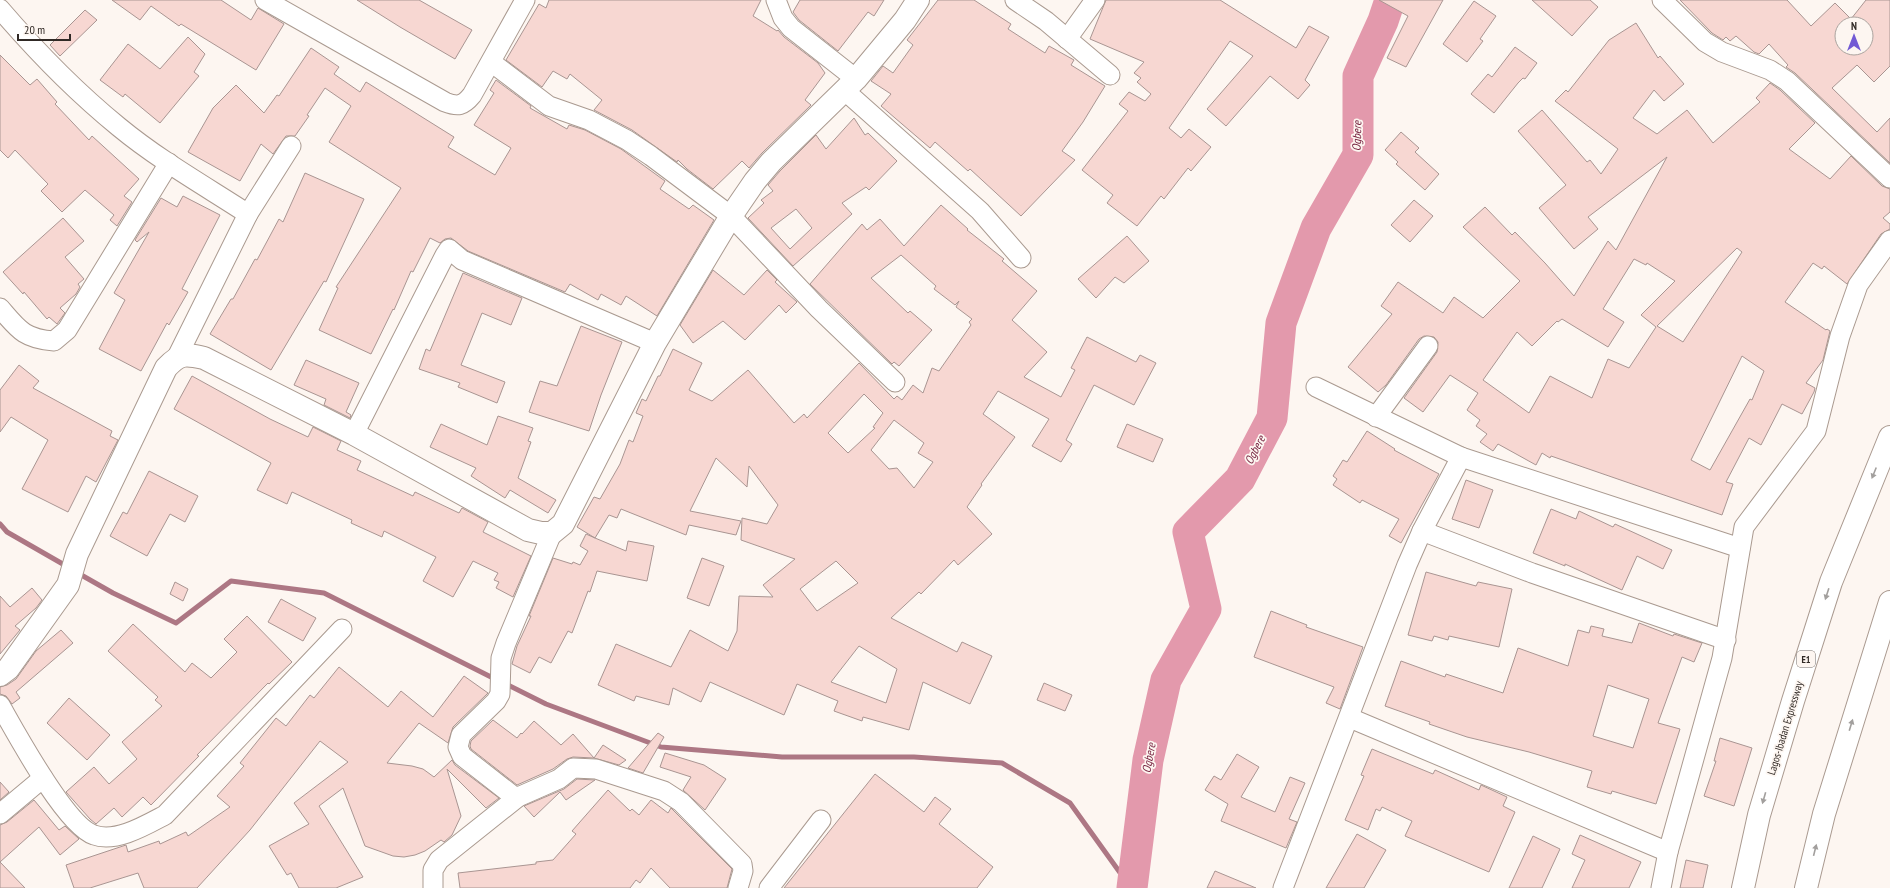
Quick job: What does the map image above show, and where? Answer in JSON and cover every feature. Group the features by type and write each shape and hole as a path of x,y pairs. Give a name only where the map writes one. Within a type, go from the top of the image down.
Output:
{"main road":[{"path":"0,675 8,669 68,585 77,554 166,368 176,357 191,355 204,358 354,434 528,530 541,533 552,533 563,524 655,343 731,216 771,162 850,85 906,20 918,0"},
{"name":"Lagos-Ibadan Expressway","path":"1743,888 1759,815 1817,626 1834,575 1890,437"},
{"path":"1806,888 1824,814 1888,610"}],"street":[{"path":"266,0 445,102 456,106 464,104 472,95 525,0"},
{"path":"776,0 783,18 791,28 980,211 1021,258"},
{"path":"1016,0 1046,21 1110,75"},
{"path":"1068,39 1095,0"},
{"path":"1662,0 1705,42 1722,52 1770,70 1787,81 1890,178"},
{"path":"0,9 28,41 77,89 119,127 169,163 248,214"},
{"path":"491,62 549,106 589,120 627,140 651,156 731,216 819,309 895,382"},
{"path":"176,357 248,214 292,146"},
{"path":"0,308 19,330 38,340 54,341 66,330 169,163"},
{"path":"1661,888 1668,852 1726,640 1744,527 1816,431 1840,336 1858,285 1890,240"},
{"path":"354,434 444,255 450,249 462,260 655,343"},
{"path":"1376,417 1428,346"},
{"path":"1316,387 1460,457 1740,548"},
{"path":"1283,888 1350,718 1407,564 1422,531 1460,457"},
{"path":"1422,531 1532,574 1726,640"},
{"path":"518,797 462,756 458,747 461,735 500,694 501,658 552,533"},
{"path":"0,705 43,778 76,824 94,835 115,837 143,827 165,815 342,629"},
{"path":"1350,718 1668,852"},
{"path":"433,888 433,870 439,860 518,797 559,779 573,768 596,769 664,791 681,802 742,864 743,871 738,888"},
{"path":"0,814 43,778"},
{"path":"769,888 821,820"}],"building":[{"path":"112,0 221,0 251,20 258,8 284,24 256,70 181,24 179,26 151,6 140,20"},
{"path":"357,0 419,0 472,30 455,59"},
{"path":"549,0 761,0 753,16 777,31 778,30 784,37 818,63 825,73 805,100 811,105 762,153 749,168 742,161 713,189 678,160 677,162 632,130 594,110 602,100 570,74 567,79 553,71 542,87 506,60 539,4 546,8"},
{"path":"800,0 884,0 874,16 868,12 838,51 799,20 793,12"},
{"path":"938,0 974,0 1011,24 1008,29 1045,53 1049,46 1074,60 1071,65 1105,86 1083,122 1062,151 1075,160 1021,216 970,169 968,171 935,142 930,148 881,106 891,94 871,81 883,66 893,73 913,45 907,40"},
{"path":"1106,0 1220,0 1296,48 1309,26 1329,37 1305,80 1310,85 1298,99 1270,76 1226,126 1207,109 1253,56 1230,41 1169,128 1181,138 1189,129 1211,147 1191,171 1188,168 1164,199 1161,196 1137,226 1107,203 1113,195 1082,170 1128,111 1119,104 1129,92 1145,101 1151,94 1137,82 1141,78 1134,73 1144,62 1090,39"},
{"path":"1379,0 1443,0 1406,67 1387,58 1408,16"},
{"path":"1532,0 1590,0 1598,7 1572,36"},
{"path":"1680,0 1787,0 1811,26 1835,3 1848,16 1834,16 1834,56 1874,56 1874,16 1853,16 1866,0 1890,0 1890,66 1874,82 1857,65 1832,88 1877,132 1890,118 1890,163 1795,73 1786,67 1788,65 1769,44 1759,54 1754,52 1736,36 1730,41 1726,37 1723,40 1712,33"},
{"path":"1474,1 1496,16 1480,39 1483,41 1467,62 1443,44"},
{"path":"85,10 97,20 60,56 50,45"},
{"path":"1636,23 1658,58 1660,56 1684,84 1664,101 1654,90 1633,118 1657,134 1687,110 1713,143 1760,102 1756,98 1770,83 1780,90 1815,123 1789,149 1830,179 1851,156 1882,186 1890,189 1890,212 1883,218 1890,224 1890,229 1881,234 1847,284 1824,266 1822,269 1813,263 1785,302 1826,330 1827,329 1830,331 1823,360 1806,383 1815,388 1814,392 1802,414 1782,404 1761,445 1749,438 1726,482 1733,484 1722,515 1551,456 1550,458 1542,453 1536,465 1498,444 1493,451 1480,442 1487,434 1476,426 1480,420 1467,410 1478,393 1450,375 1423,412 1404,398 1437,352 1438,342 1434,337 1424,336 1419,339 1386,385 1378,392 1348,367 1392,314 1381,306 1398,282 1443,313 1454,297 1483,318 1520,281 1463,227 1485,207 1512,235 1515,232 1574,296 1608,241 1616,250 1667,157 1588,217 1598,229 1574,249 1539,208 1566,185 1518,131 1542,110 1587,162 1590,160 1601,174 1618,149 1555,101 1566,90 1568,92 1609,40","holes":["1737,248 1742,252 1683,342 1657,326","1634,259 1646,265 1647,263 1675,281 1641,315 1656,327 1629,368 1608,359 1592,398 1550,376 1529,413 1483,380 1517,332 1532,346 1557,321 1558,322 1562,319 1608,347 1624,322 1603,309","1742,356 1764,371 1752,400 1750,399 1710,470 1691,460"]},
{"path":"188,37 205,54 194,72 199,76 160,123 125,94 123,97 100,80 128,44 160,69"},
{"path":"1515,47 1537,63 1525,79 1523,78 1518,83 1494,113 1471,94 1488,74 1492,77"},
{"path":"311,48 339,67 334,74 360,92 366,82 454,137 448,147 495,175 511,148 474,125 494,93 490,90 496,80 531,106 530,108 567,129 569,125 585,130 621,149 665,181 660,189 689,209 693,205 714,220 657,316 626,296 621,305 601,294 598,300 570,284 565,292 468,251 451,238 445,239 440,243 430,238 413,272 411,271 394,310 393,309 371,354 319,330 338,288 336,287 401,188 329,142 351,106 325,88 307,115 309,116 295,136 286,136 273,154 261,144 240,181 188,152 213,108 236,85 264,113 277,95 279,96"},
{"path":"0,55 30,85 37,79 57,102 55,104 89,140 92,136 139,179 124,196 132,202 117,226 110,220 114,215 85,190 62,212 41,191 48,184 15,150 8,158 0,150"},
{"path":"854,118 865,135 868,133 897,161 869,190 866,187 842,203 852,214 793,266 748,218 764,203 761,200 773,191 768,185 816,135 826,149","holes":["796,209 812,228 790,249 771,228"]},
{"path":"1401,132 1419,148 1415,152 1439,174 1425,190 1396,164 1398,162 1385,150"},
{"path":"305,173 364,199 326,282 324,281 271,370 210,334 231,299 233,299 255,259 257,260 279,219 283,222"},
{"path":"183,196 220,215 182,289 188,292 169,325 167,323 141,371 99,349 125,300 114,293 149,232 137,242 135,240 161,198 177,207"},
{"path":"1414,200 1433,216 1410,242 1391,225"},
{"path":"941,205 968,229 967,230 1004,259 1002,261 1037,291 1012,320 1047,352 1024,377 1061,397 1075,370 1071,368 1087,337 1136,362 1140,355 1156,363 1134,405 1094,385 1066,440 1072,444 1061,462 1032,446 1049,419 998,391 983,414 1015,437 981,484 982,485 967,507 992,534 958,565 954,560 921,594 919,592 891,618 957,652 962,642 992,656 970,704 923,682 909,730 863,717 862,721 834,711 838,701 797,684 784,715 710,682 701,702 673,688 669,705 636,696 634,701 598,685 616,644 671,667 690,630 728,651 737,631 739,596 773,597 763,585 795,559 741,540 742,518 767,524 778,505 749,466 747,487 716,458 690,511 741,521 736,535 689,525 686,535 621,509 617,518 609,515 595,538 577,527 594,497 600,499 620,464 629,440 633,442 643,416 636,413 642,399 646,401 673,349 702,363 689,390 712,401 748,370 794,423 804,414 807,418 859,363 894,399 897,396 902,400 913,385 923,393 932,368 939,371 971,325 969,322 972,319 956,307 959,301 955,305 934,289 936,286 901,255 871,278 908,313 910,311 932,330 899,366 894,362 892,364 810,284 862,224 867,230 880,219 904,246","holes":["864,394 883,413 873,427 875,428 848,453 828,433","894,420 924,443 918,453 933,462 914,488 897,468 889,469 871,450","836,561 858,583 817,611 800,589","859,646 897,669 886,703 831,682"]},
{"path":"63,218 84,241 65,257 84,279 78,284 80,287 76,294 60,308 65,313 57,324 49,317 47,319 24,292 23,294 3,272"},
{"path":"1127,236 1149,261 1124,283 1115,277 1096,298 1078,279"},
{"path":"713,270 744,295 767,270 777,280 775,282 797,302 786,313 779,305 745,340 723,321 693,343 680,325"},
{"path":"463,273 522,298 511,325 482,313 461,365 505,382 497,403 458,387 460,383 419,369 426,349 430,351"},
{"path":"581,326 622,342 601,395 589,431 529,412 540,381 557,386"},
{"path":"306,360 359,383 346,412 351,415 350,418 324,405 326,399 294,385"},
{"path":"19,365 39,381 33,388 112,431 110,436 118,440 96,482 86,476 68,512 22,489 48,440 11,417 0,432 0,390"},
{"path":"192,376 270,419 308,437 313,427 341,441 337,450 361,461 357,470 413,496 415,492 459,513 462,508 488,522 483,532 531,556 513,597 496,588 499,582 494,580 498,573 473,561 453,597 423,581 436,557 384,531 382,537 351,523 352,520 292,492 287,504 257,490 271,463 174,409"},
{"path":"498,416 533,428 528,441 531,442 518,478 556,500 548,513 510,490 505,498 471,476 476,468 430,447 441,424 487,445"},
{"path":"1127,424 1163,439 1153,462 1117,447"},
{"path":"1367,431 1395,449 1394,450 1439,474 1401,543 1389,536 1399,519 1362,500 1360,503 1333,485 1337,479 1333,476 1343,460 1347,462"},
{"path":"149,471 198,496 185,522 170,514 147,556 110,536 123,512 127,514"},
{"path":"1466,480 1493,490 1479,528 1452,519"},
{"path":"1551,509 1576,519 1579,511 1613,527 1615,524 1672,550 1663,569 1637,556 1622,590 1565,564 1565,566 1533,553"},
{"path":"586,534 626,551 628,541 654,546 647,581 597,571 590,592 588,591 572,633 568,631 551,663 539,657 530,673 512,664 517,646 531,616 529,616 553,558 580,565 588,551 580,546"},
{"path":"702,558 724,566 709,606 687,598"},
{"path":"1426,572 1476,586 1478,582 1512,589 1499,647 1449,636 1448,640 1434,636 1432,641 1408,635"},
{"path":"175,582 188,589 183,601 170,594"},
{"path":"32,588 42,600 36,608 15,626 20,630 0,654 0,596 10,607"},
{"path":"281,599 316,618 303,641 268,622"},
{"path":"1271,611 1307,625 1306,627 1363,647 1340,709 1326,703 1334,687 1254,657"},
{"path":"247,616 292,662 269,684 268,683 197,755 199,756 151,805 143,797 122,817 114,808 96,824 66,792 94,767 109,784 137,759 122,742 162,706 155,700 158,697 108,651 133,624 185,672 192,663 211,678 237,652 224,639"},
{"path":"1639,623 1673,636 1674,634 1702,643 1694,662 1682,657 1658,723 1680,729 1656,804 1612,791 1611,794 1587,787 1592,771 1529,752 1467,737 1429,724 1430,722 1385,706 1401,661 1445,677 1446,674 1503,693 1518,648 1568,666 1578,630 1589,633 1591,626 1604,629 1602,636 1632,643","holes":["1608,685 1649,699 1633,748 1593,736"]},
{"path":"61,630 73,643 16,692 20,698 12,704 6,696 0,694 0,687 7,685 16,679 36,651"},
{"path":"339,667 388,707 401,691 433,717 464,676 488,693 453,727 448,743 419,723 387,763 423,769 434,777 452,760 455,765 499,798 486,808 447,769 461,816 452,835 444,842 441,840 425,851 404,857 393,856 365,846 343,788 319,806 363,877 336,888 299,888 291,873 287,875 269,846 309,824 294,803 348,762 320,741 250,830 197,888 144,888 138,873 90,888 74,888 66,865 126,845 128,852 159,841 160,844 186,832 188,836 230,807 217,796 244,766 240,763 276,718 286,726 310,695 314,698"},
{"path":"1044,683 1072,695 1065,711 1037,700"},
{"path":"69,698 110,735 87,760 47,723"},
{"path":"493,720 517,738 534,721 561,745 573,734 594,758 573,757 567,759 553,769 517,785 471,749 471,741"},
{"path":"658,733 664,737 643,773 628,768"},
{"path":"1720,738 1752,748 1734,806 1704,796 1716,761 1714,761"},
{"path":"603,745 626,760 619,765 594,758"},
{"path":"1372,749 1433,774 1435,770 1479,790 1481,785 1507,797 1503,806 1515,812 1489,872 1405,836 1412,821 1382,807 1380,811 1376,809 1368,830 1345,820 1364,776 1361,775"},
{"path":"665,753 704,765 726,779 705,810 683,790 691,777 660,767"},
{"path":"1237,754 1259,767 1241,797 1275,812 1290,777 1305,783 1289,819 1297,822 1286,848 1221,821 1228,804 1205,790 1214,776 1221,780"},
{"path":"875,774 924,812 935,797 951,809 939,824 993,867 977,888 784,888"},
{"path":"577,779 595,780 566,800 560,792 534,817 524,806 564,789"},
{"path":"0,782 9,792 0,800"},
{"path":"608,790 630,811 632,809 639,815 651,800 668,813 671,808 732,869 727,888 670,888 651,868 640,883 636,880 630,888 460,888 458,873 536,864 536,862 553,860 576,834 572,831"},
{"path":"34,800 59,830 65,826 79,839 60,855 39,827 0,862 0,825 7,822"},
{"path":"1357,834 1386,850 1364,888 1326,888"},
{"path":"1580,835 1641,862 1629,888 1572,888 1585,860 1572,854"},
{"path":"1533,836 1560,849 1542,888 1509,888"},
{"path":"1686,860 1708,865 1703,888 1680,888"},
{"path":"0,862 25,888 0,888"},
{"path":"1215,871 1256,888 1207,888"}],"waterway":[{"name":"Ogbere","path":"1132,888 1148,760 1166,680 1206,609 1188,532 1240,479 1272,418 1281,323 1316,228 1358,155 1358,76 1383,21 1390,0"},
{"path":"0,524 7,532 68,567"},
{"path":"76,572 113,593 176,623 231,581 324,593 497,680"},
{"path":"504,683 546,704 661,747 782,757 914,757 1002,763 1070,803 1131,888"}]}
